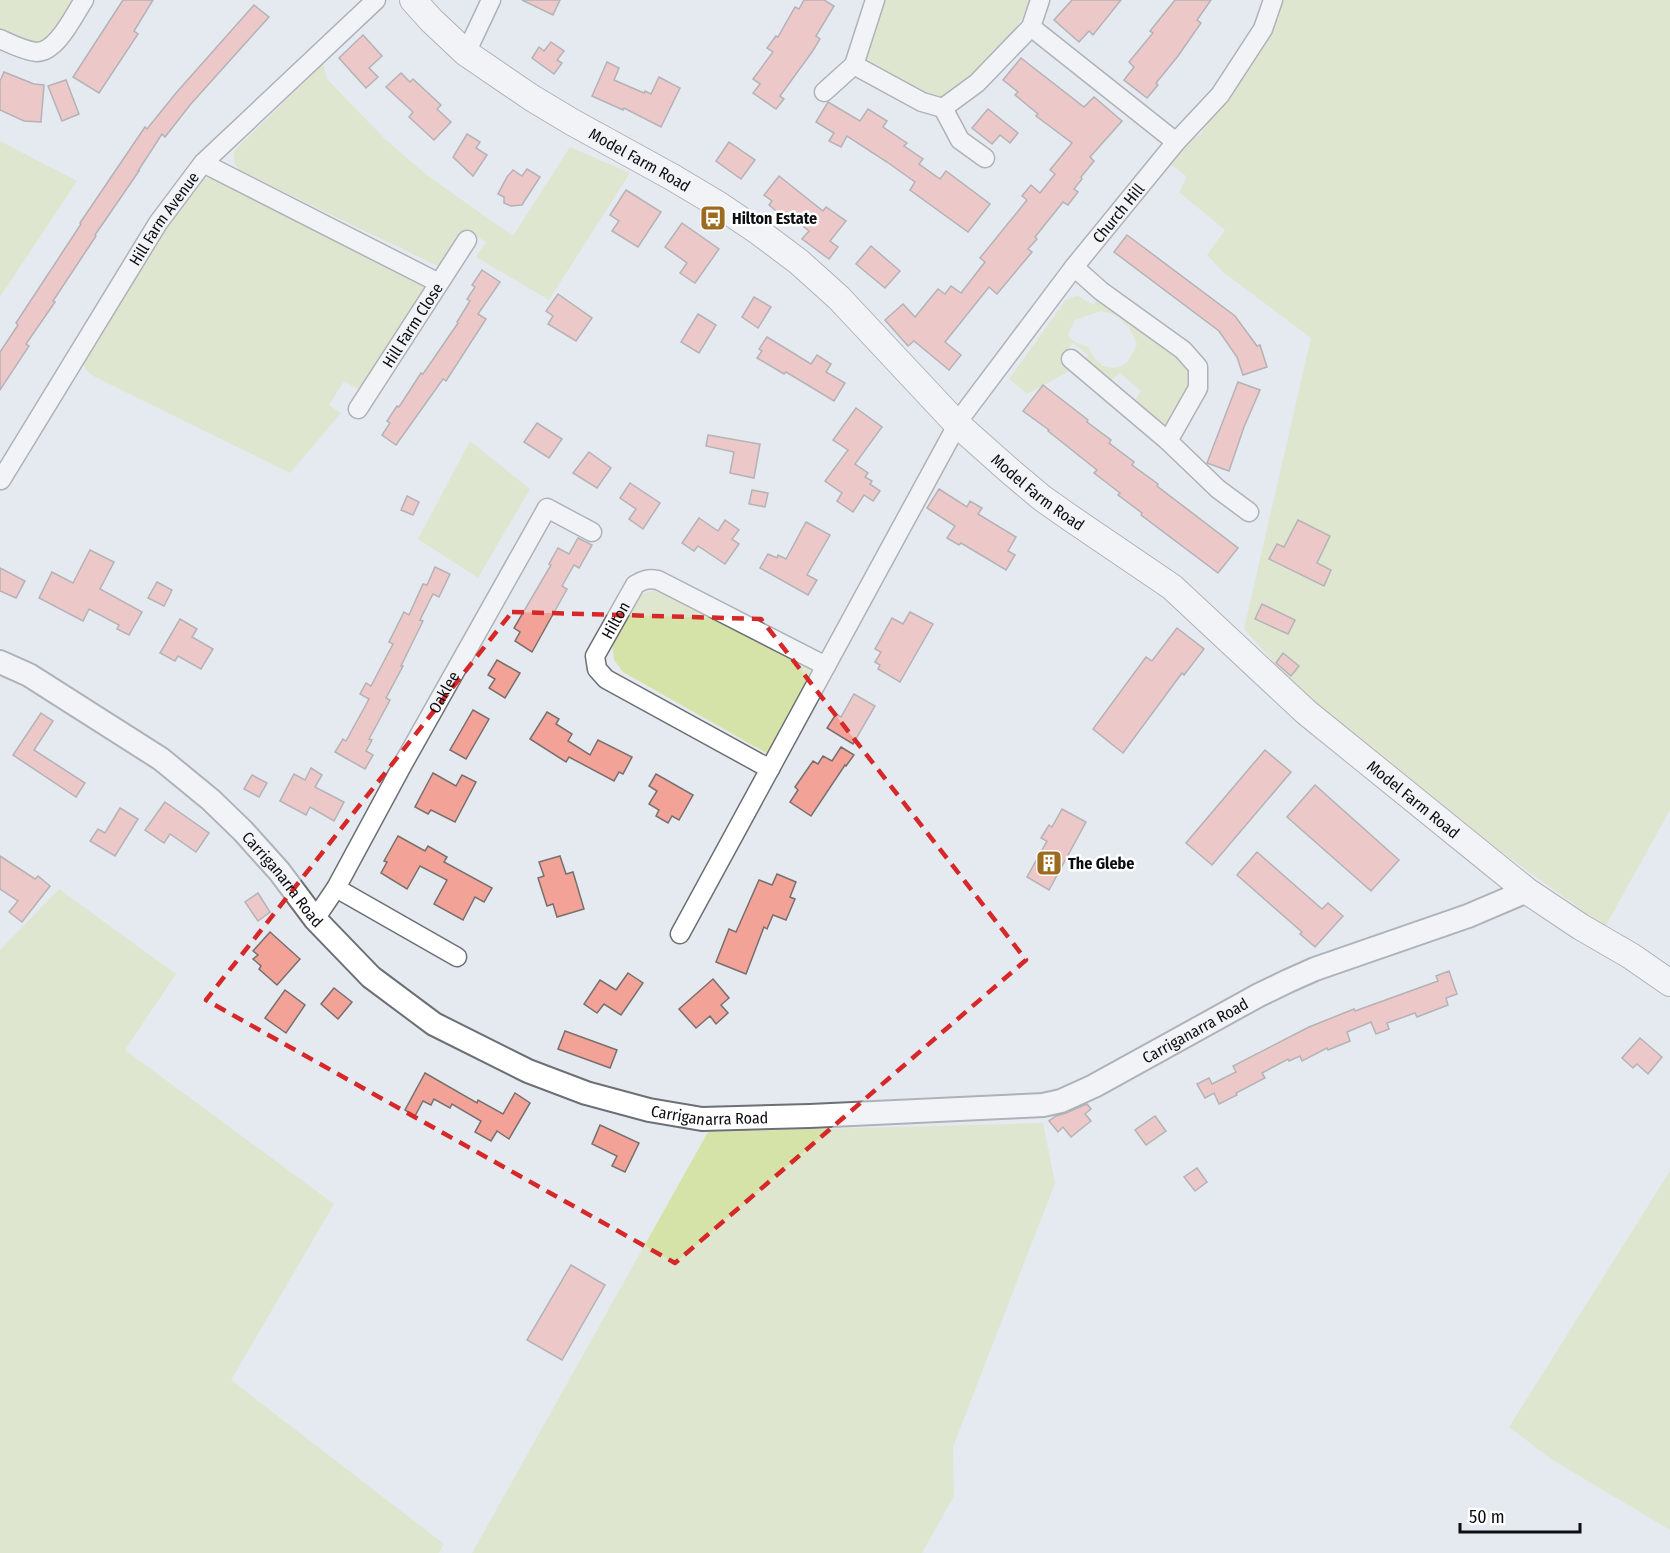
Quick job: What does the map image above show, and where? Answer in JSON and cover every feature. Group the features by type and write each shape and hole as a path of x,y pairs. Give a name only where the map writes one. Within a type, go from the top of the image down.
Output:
{"main road":[{"name":"Model Farm Road","path":"413,0 430,20 466,53 532,98 672,177 759,232 799,262 839,298 957,424 1042,498 1172,587 1306,712 1527,891 1670,983"}],"street":[{"path":"0,39 36,52 44,50 53,45 61,36 84,0"},
{"name":"Hill Farm Avenue","path":"1,480 158,223 202,163 376,0"},
{"path":"466,53 491,0"},
{"path":"824,92 854,65 875,0"},
{"path":"943,108 977,83 1032,27 1040,0"},
{"name":"Church Hill","path":"957,424 1074,267 1176,142 1220,95 1263,29 1273,0"},
{"path":"1032,27 1176,142"},
{"path":"854,65 922,102 943,108 960,140 985,158"},
{"path":"202,163 439,283"},
{"name":"Hill Farm Close","path":"358,409 467,240"},
{"path":"1074,267 1101,291 1182,350 1198,367 1198,388 1168,441"},
{"path":"1071,359 1168,441 1218,489 1249,512"},
{"path":"680,934 957,424"},
{"name":"Oaklee","path":"315,919 336,888 547,508 592,532"},
{"name":"Hilton","path":"770,769 606,679 597,669 595,656 634,585 650,578 826,666"},
{"name":"Carriganarra Road","path":"0,662 29,675 161,759 212,800 279,871 315,919 371,977 434,1024 528,1071 597,1096 649,1110 702,1119 1043,1105 1061,1101 1094,1086 1259,994 1325,966 1468,916 1527,891"},
{"path":"336,888 458,957"}],"highlighted area":[{"path":"512,612 761,619 1026,960 675,1263 206,1000"}],"green space":[{"path":"0,0 72,0 52,37 37,45 0,32"},
{"path":"883,0 1031,0 1000,60 948,99 915,92 867,66 864,54"},
{"path":"1278,0 1670,0 1670,810 1605,927 1408,782 1370,751 1297,686 1244,629 1311,338 1223,272 1207,255 1225,230 1179,192 1187,177 1168,162 1180,144 1200,135 1263,37"},
{"path":"323,64 327,79 385,139 428,176 513,236 570,147 630,173 549,300 476,257 486,242 466,230 442,264 438,266 240,171 234,161 235,150"},
{"path":"0,141 77,181 0,297"},
{"path":"211,178 414,277 424,287 422,298 361,389 344,381 329,405 341,413 290,473 95,377 84,364 83,357 197,180"},
{"path":"1078,296 1093,305 1099,298 1186,364 1191,378 1178,418 1166,425 1158,422 1134,401 1141,391 1120,373 1111,380 1085,359 1088,355 1073,343 1060,359 1072,368 1070,371 1027,394 1009,379 1065,301","holes":["1101,311 1116,315 1129,327 1137,344 1124,365 1112,368 1099,363 1088,347 1074,342 1068,335 1075,320"]},
{"path":"470,441 530,489 478,578 418,539"},
{"path":"658,589 813,670 768,754 623,672 614,660 612,643 639,595"},
{"path":"59,889 176,974 125,1050 334,1204 231,1380 444,1544 439,1553 0,1553 0,950"},
{"path":"1043,1123 1055,1183 953,1447 954,1496 922,1553 472,1553 708,1132"},
{"path":"1670,1171 1670,1530 1551,1459 1509,1427"}],"building":[{"path":"123,0 153,0 134,31 138,34 99,93 73,77"},
{"path":"522,0 560,0 553,15"},
{"path":"804,0 824,0 834,6 816,36 820,39 780,96 784,99 776,109 753,93 760,84 753,79 773,52 767,48 776,36 778,37 795,7 799,9"},
{"path":"1072,0 1121,0 1093,35 1089,31 1079,42 1054,20"},
{"path":"1175,0 1211,0 1197,20 1201,23 1147,98 1124,80 1134,67 1129,62 1153,33 1150,31"},
{"path":"254,5 269,17 190,105 165,137 162,134 53,301 55,302 26,344 29,346 0,390 0,352 80,223 145,127 147,129"},
{"path":"363,35 382,56 369,68 378,77 366,88 339,58"},
{"path":"551,42 564,51 557,60 562,63 554,74 532,58 539,47 544,51"},
{"path":"1021,58 1084,107 1094,97 1122,121 1090,157 1094,161 1074,189 1078,192 1068,205 1063,202 1035,237 1037,239 1028,249 1032,252 997,294 989,287 945,342 961,355 949,370 914,341 908,346 885,320 903,304 915,317 938,289 945,294 951,286 961,293 985,262 980,258 1027,200 1022,196 1031,185 1040,193 1055,174 1050,170 1072,143 1036,116 1038,114 1015,95 1018,92 1003,80"},
{"path":"607,62 619,68 614,80 644,93 645,91 651,94 659,77 680,88 661,127 624,108 623,110 592,96"},
{"path":"4,72 34,84 44,85 41,122 24,121 0,110 0,81"},
{"path":"401,73 410,82 413,79 441,105 437,109 451,122 434,140 409,117 413,112 386,87"},
{"path":"66,80 79,114 62,121 48,86"},
{"path":"828,102 860,121 868,109 887,121 883,127 907,143 904,146 923,159 919,164 940,179 946,171 990,204 968,232 910,190 915,182 887,162 847,136 841,147 829,141 834,133 816,122"},
{"path":"988,109 1018,133 1010,143 1000,135 992,144 972,128"},
{"path":"467,134 480,142 476,148 487,155 473,176 453,157"},
{"path":"729,142 755,160 741,179 716,161"},
{"path":"527,169 540,177 522,205 511,206 504,203 504,197 498,194 507,177 513,170 522,176"},
{"path":"779,176 823,211 826,207 846,221 830,241 838,247 829,259 802,239 809,231 785,212 782,216 769,205 772,201 764,195"},
{"path":"626,190 661,212 638,247 612,231 619,221 610,215"},
{"path":"682,223 719,249 695,283 680,273 687,263 665,247"},
{"path":"1127,235 1235,316 1257,346 1260,345 1267,367 1243,375 1237,357 1219,331 1114,252"},
{"path":"871,246 900,271 885,288 856,264"},
{"path":"482,270 500,282 478,314 486,319 446,381 443,379 396,445 382,435 390,423 387,421 458,323 470,301 467,299 475,287 472,285"},
{"path":"558,294 592,318 576,341 548,324 553,316 546,311"},
{"path":"754,297 771,307 758,328 742,317"},
{"path":"698,314 716,325 699,353 681,342"},
{"path":"767,337 811,364 817,355 831,364 826,372 845,383 834,401 786,372 784,374 757,358 762,351 759,349"},
{"path":"1238,382 1260,390 1229,471 1207,463"},
{"path":"1043,385 1111,440 1109,443 1134,462 1132,465 1158,484 1157,486 1238,548 1218,573 1141,515 1142,513 1118,495 1120,493 1094,473 1097,470 1023,411"},
{"path":"856,408 882,427 855,464 868,473 865,477 872,481 870,484 880,491 873,501 864,495 853,512 837,501 842,493 825,481 848,450 833,440"},
{"path":"537,423 562,439 549,458 524,442"},
{"path":"708,435 760,444 754,478 730,473 734,452 706,446"},
{"path":"589,452 611,468 597,488 573,473"},
{"path":"630,483 660,503 643,529 629,519 636,509 620,498"},
{"path":"939,489 967,507 970,501 982,508 978,514 1016,537 1008,551 1015,555 1006,570 961,543 959,545 947,538 955,526 927,508"},
{"path":"752,490 768,493 765,507 749,504"},
{"path":"407,496 419,502 413,515 401,510"},
{"path":"699,518 718,531 725,520 739,530 732,539 739,544 725,564 698,546 694,551 682,543"},
{"path":"1298,520 1330,536 1317,563 1331,570 1324,586 1269,559 1277,544 1284,547"},
{"path":"806,522 830,535 807,575 817,580 808,595 760,568 768,554 786,559"},
{"path":"578,538 592,545 579,568 574,565 562,586 567,589 532,652 515,641 520,632 514,628 551,565 549,564 558,548 569,554"},
{"path":"90,550 114,562 100,589 142,612 129,635 117,629 119,625 89,609 83,621 39,598 52,572 73,583"},
{"path":"435,567 450,574 439,597 433,594 420,620 423,621 401,666 403,666 386,698 390,700 369,739 372,740 366,751 373,755 365,769 335,752 343,739 346,741 369,699 360,694 366,683 371,686 393,644 389,642 404,612 409,615 423,584 427,585"},
{"path":"0,568 25,581 16,598 0,591"},
{"path":"157,582 172,590 164,606 148,598"},
{"path":"1262,604 1295,620 1288,634 1255,619"},
{"path":"910,612 933,624 900,682 878,669 880,665 875,662 881,652 875,649 892,618 903,624"},
{"path":"180,619 197,629 192,637 213,649 201,669 178,656 175,661 160,653"},
{"path":"1177,628 1204,649 1184,675 1182,673 1123,753 1093,729 1146,657 1152,661"},
{"path":"1283,653 1299,666 1291,676 1276,663"},
{"path":"497,660 520,673 505,698 489,688 495,679 488,675"},
{"path":"854,694 875,706 853,744 827,728 836,714 841,717"},
{"path":"473,710 489,719 466,759 450,750"},
{"path":"547,712 559,719 556,724 572,734 568,741 590,755 598,740 632,757 623,774 619,772 614,781 569,757 566,762 530,739"},
{"path":"41,713 53,721 34,750 85,783 76,797 13,755"},
{"path":"841,747 854,755 811,816 790,802 798,790 795,787 813,761 818,764 823,756 832,761"},
{"path":"1265,750 1291,772 1212,865 1186,843"},
{"path":"311,768 322,775 315,787 344,802 334,821 310,807 306,815 280,801 294,774 305,780"},
{"path":"433,773 456,786 462,775 476,782 455,822 431,810 428,814 415,807"},
{"path":"656,774 693,795 679,820 672,816 668,823 656,816 659,810 649,804 657,791 649,786"},
{"path":"252,775 267,783 259,797 244,789"},
{"path":"1315,785 1399,860 1371,891 1287,817"},
{"path":"165,802 209,833 196,852 170,834 164,843 145,830"},
{"path":"120,808 138,819 115,856 90,841 98,829 105,833"},
{"path":"1062,809 1086,822 1049,890 1027,877 1047,841 1041,838 1049,825 1052,827"},
{"path":"398,836 425,851 428,846 447,857 444,862 492,888 484,902 475,897 463,920 434,904 447,880 420,866 407,889 381,873 387,862 384,861"},
{"path":"1257,852 1322,909 1328,903 1343,916 1315,947 1300,934 1302,932 1237,875"},
{"path":"0,856 35,879 38,876 50,886 22,922 9,912 18,901 0,889"},
{"path":"560,856 566,874 573,872 584,909 557,917 553,904 547,906 538,878 544,876 539,862"},
{"path":"777,874 796,882 790,897 795,899 786,920 773,915 767,929 764,927 746,974 716,962 729,929 736,932 759,880 772,885"},
{"path":"258,893 270,912 258,921 245,902"},
{"path":"270,932 300,959 277,985 259,969 261,966 253,959 258,955 253,951"},
{"path":"1449,971 1457,994 1446,998 1448,1005 1417,1017 1415,1013 1387,1023 1389,1029 1376,1034 1371,1022 1347,1032 1350,1041 1328,1050 1327,1048 1302,1061 1300,1056 1289,1061 1288,1059 1262,1073 1265,1078 1219,1104 1214,1093 1205,1098 1197,1084 1209,1078 1212,1084 1236,1072 1233,1066 1309,1027 1354,1009 1355,1011 1438,981 1436,976"},
{"path":"628,973 643,983 621,1015 604,1004 597,1013 584,1004 600,980 616,990"},
{"path":"713,979 729,998 721,1005 728,1013 716,1024 710,1016 696,1028 679,1009"},
{"path":"334,988 352,1002 338,1019 321,1004"},
{"path":"285,990 305,1005 286,1033 265,1018"},
{"path":"565,1031 617,1050 610,1068 558,1049"},
{"path":"1640,1038 1662,1057 1648,1074 1637,1064 1633,1068 1622,1058"},
{"path":"425,1073 477,1103 478,1100 503,1114 515,1093 530,1103 509,1139 497,1131 491,1141 475,1132 481,1121 452,1104 450,1108 434,1099 431,1105 423,1101 415,1116 405,1110"},
{"path":"1087,1104 1091,1109 1085,1114 1091,1121 1071,1137 1063,1127 1058,1132 1049,1121 1056,1116"},
{"path":"1155,1116 1166,1131 1146,1145 1135,1130"},
{"path":"600,1125 639,1143 625,1172 612,1166 617,1156 592,1144"},
{"path":"1197,1168 1207,1182 1195,1191 1184,1177"},
{"path":"571,1265 605,1285 562,1360 527,1340"}],"place":[{"name":"Hilton Estate","path":"713,218"},
{"name":"The Glebe","path":"1049,863"}]}
